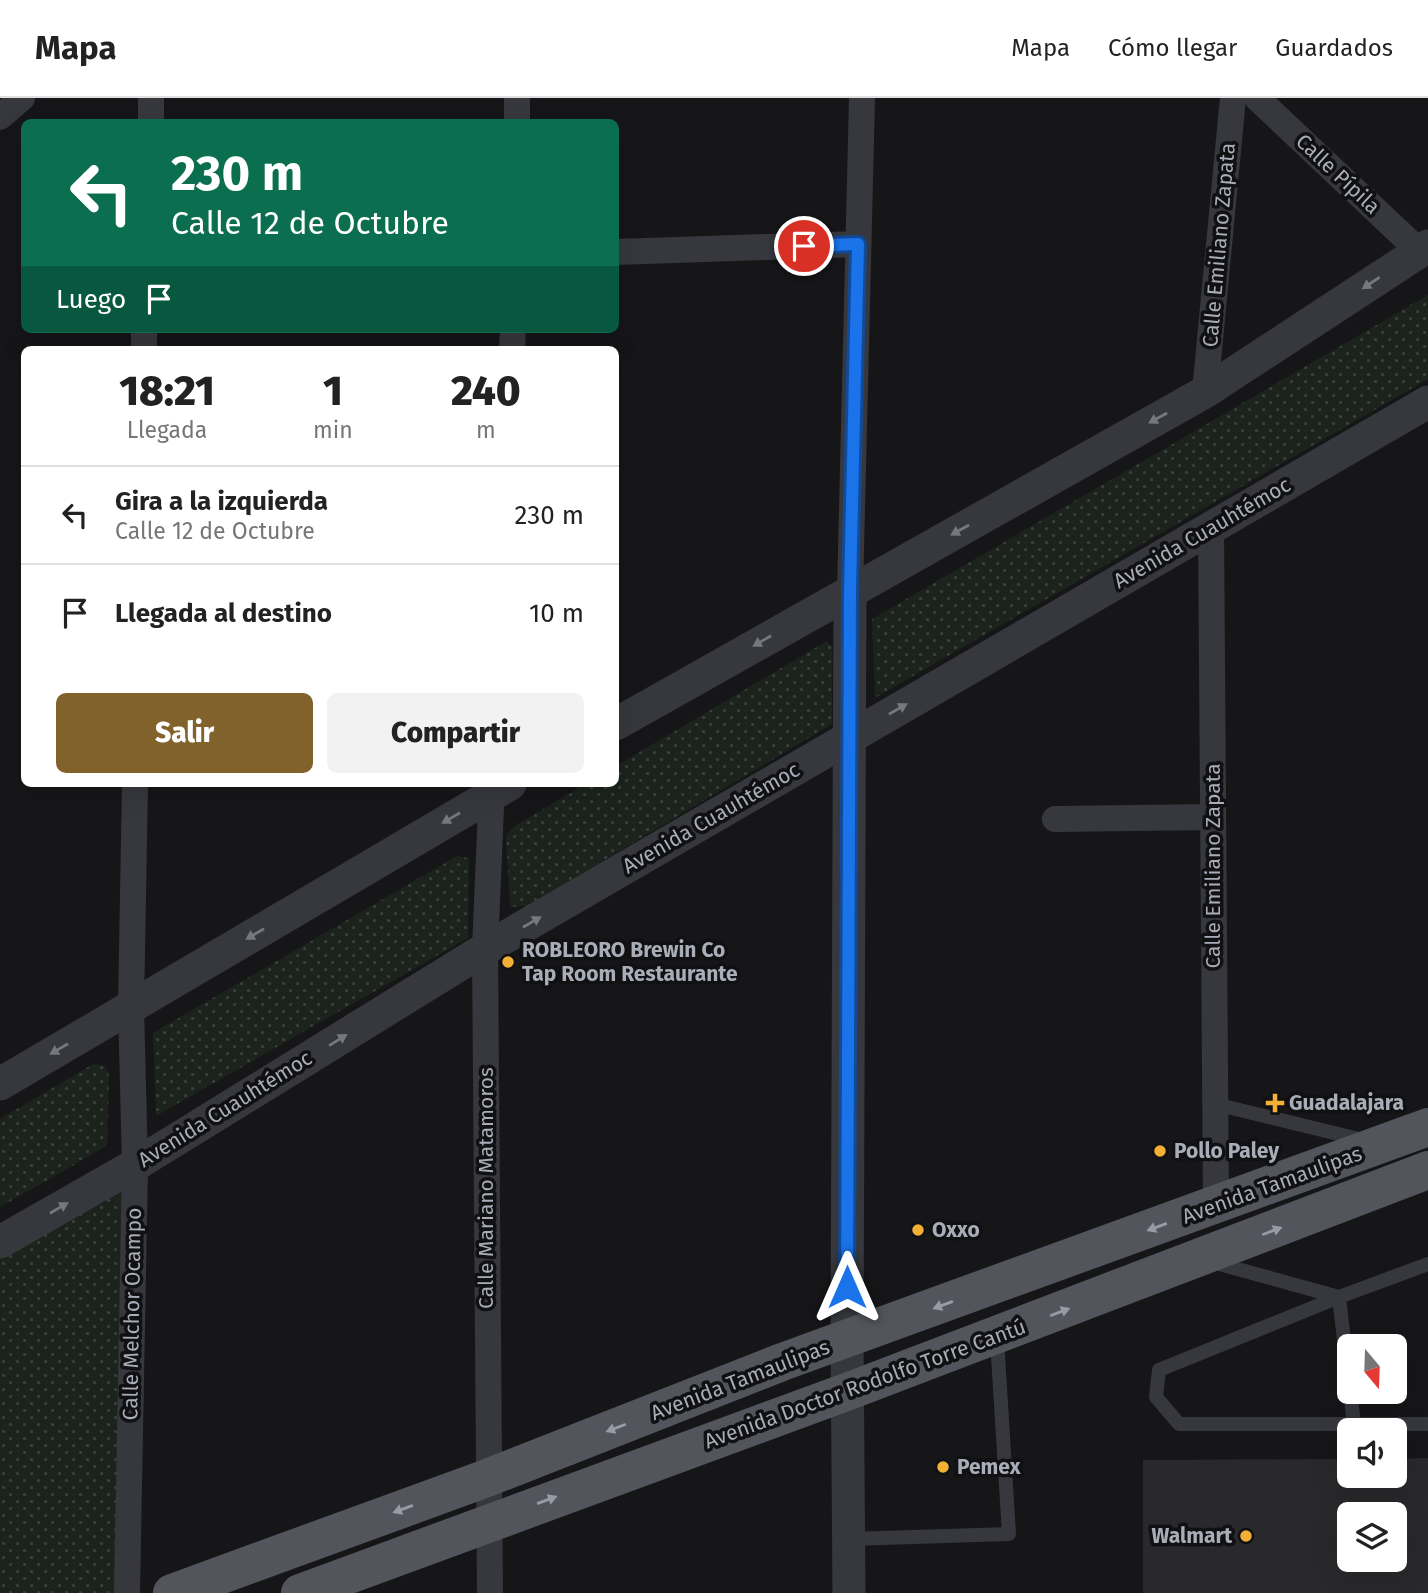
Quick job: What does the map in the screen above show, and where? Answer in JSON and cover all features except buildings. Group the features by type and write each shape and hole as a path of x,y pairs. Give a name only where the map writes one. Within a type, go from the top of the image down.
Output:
{"main road":[{"name":"Avenida Tamaulipas","path":"172,1593 487,1478 846,1340 1428,1127"},
{"name":"Avenida Doctor Rodolfo Torre Cantú","path":"300,1593 849,1391 1428,1170"}],"street":[{"path":"0,117 22,98"},
{"path":"151,119 152,98"},
{"path":"517,98 517,119"},
{"path":"849,1593 849,1391 846,1340 850,591 862,98"},
{"name":"Calle Emiliano Zapata","path":"1205,393 1233,98"},
{"name":"Calle Pípila","path":"1257,98 1423,248"},
{"path":"619,252 858,244"},
{"path":"619,722 1205,393 1423,248"},
{"name":"Avenida Cuauhtémoc","path":"0,1242 135,1165 485,949 1428,402"},
{"name":"Calle Emiliano Zapata","path":"1211,527 1216,1206"},
{"name":"Calle Melchor Ocampo","path":"127,1593 135,1165 131,1007 135,787"},
{"path":"0,1084 498,788"},
{"name":"Calle Mariano Matamoros","path":"490,1593 487,1478 485,949 498,788"},
{"path":"1055,819 1213,817"}],"lane":[{"path":"1215,1104 1381,1144"},
{"path":"1200,1258 1339,1297"},
{"path":"1337,1424 1179,1424 1156,1397 1159,1370 1428,1264"},
{"path":"1339,1297 1343,1334"},
{"path":"849,1539 1009,1534 996,1335"},
{"path":"1407,1423 1428,1423"}],"shaded area":[{"path":"1428,295 1428,379 875,698 872,619"},
{"path":"827,641 832,646 832,724 527,906 510,907 506,835 515,826 580,787 619,787 619,764"},
{"path":"457,856 469,858 468,938 156,1116 153,1033"},
{"path":"93,1064 105,1066 109,1075 107,1146 0,1207 0,1119"},
{"path":"135,1165 127,1593 0,1593 0,1246"}],"place":[{"name":"ROBLEORO Brewin Co Tap Room Restaurante","path":"508,962"},
{"name":"Guadalajara","path":"1275,1103"},
{"name":"Pollo Paley","path":"1160,1151"},
{"name":"Oxxo","path":"918,1230"},
{"name":"Pemex","path":"943,1467"},
{"name":"Walmart","path":"1246,1536"}],"route":[{"path":"804,246 858,244 850,591 847,1287"}]}
